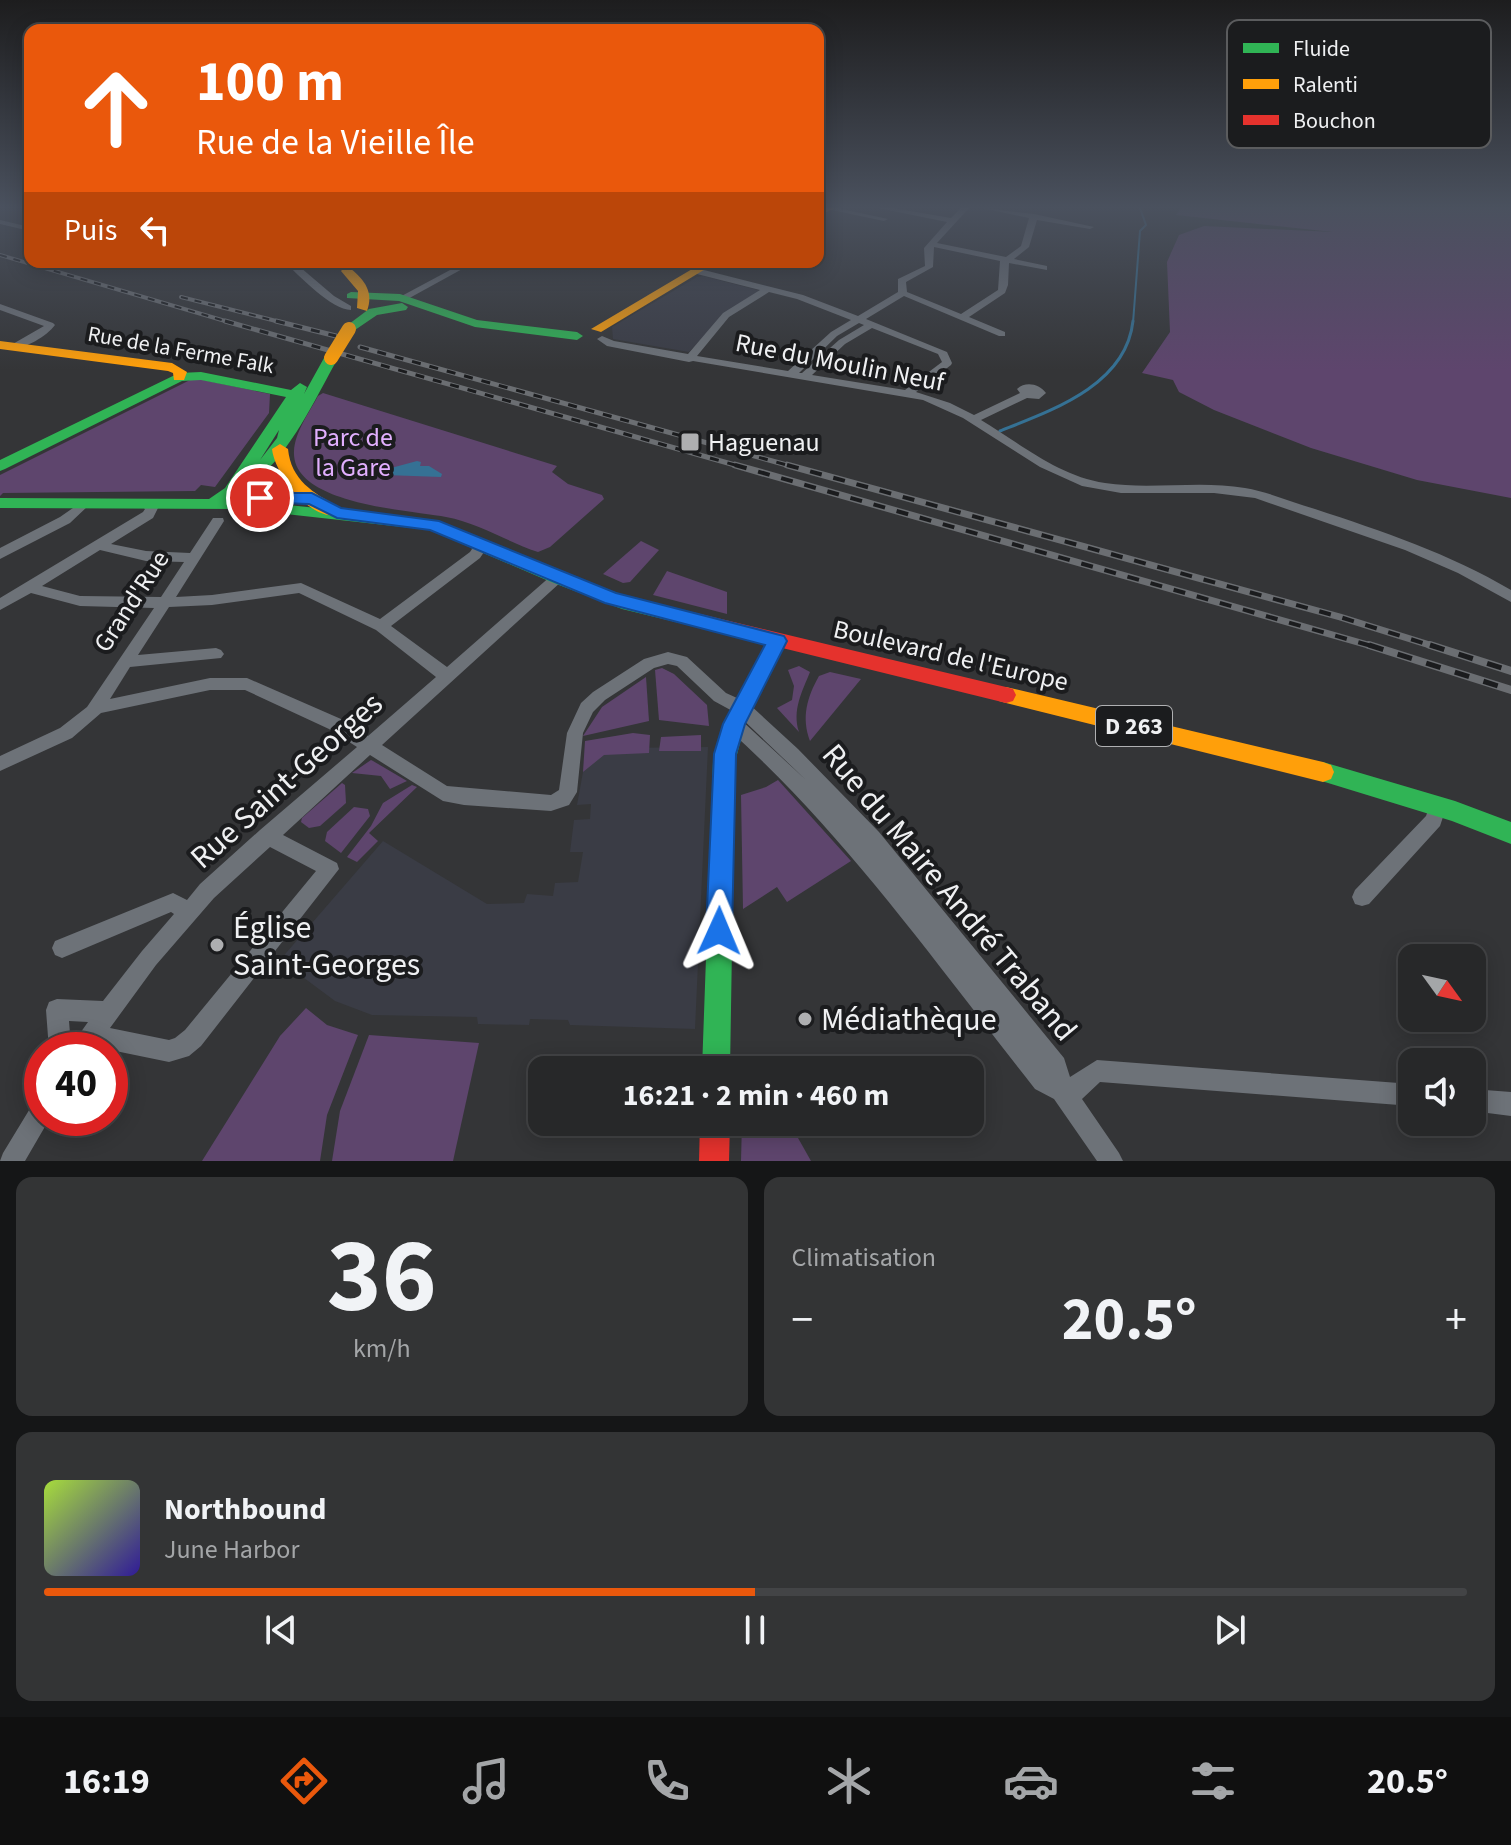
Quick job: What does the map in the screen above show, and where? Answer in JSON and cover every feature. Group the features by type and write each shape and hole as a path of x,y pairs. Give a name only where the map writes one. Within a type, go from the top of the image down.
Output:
{"main road":[{"path":"218,521 282,444 354,311 348,268"},
{"path":"354,311 401,298 482,325 577,336 584,330 600,334 701,268"},
{"path":"354,311 365,317 385,309 416,307 435,311"},
{"name":"Rue de la Ferme Falk","path":"6,347 172,367 180,372 179,377 201,376 295,394 299,397 287,420 282,444"},
{"path":"236,499 242,471 295,394 328,356"},
{"path":"0,466 179,377"},
{"path":"282,444 283,473 312,499 337,512"},
{"path":"0,503 146,505 265,497 312,499"},
{"name":"D 263","path":"236,499 433,525 472,553 557,578 629,604 777,641"},
{"path":"716,1056 723,767 738,716 777,641"},
{"name":"Boulevard de l'Europe","path":"777,641 1308,768 1438,805 1511,833"},
{"path":"714,1161 715,1136"}],"street":[{"path":"903,293 901,281 929,267 929,262"},
{"path":"962,317 1002,291 1005,262"},
{"path":"1016,262 1044,268"},
{"path":"296,268 354,311"},
{"path":"401,298 459,268"},
{"path":"710,268 800,297 942,352 948,360 907,394"},
{"path":"689,359 726,315 768,289"},
{"path":"903,293 1002,334"},
{"path":"790,375 823,342 903,293"},
{"path":"0,307 50,325 6,347"},
{"path":"804,377 837,347 872,324"},
{"name":"Rue du Moulin Neuf","path":"600,334 611,344 937,401 1026,454 1082,482 1122,490 1179,487 1256,494 1364,531 1443,563 1511,597"},
{"path":"823,342 837,347"},
{"path":"972,420 1025,395"},
{"path":"0,554 65,520 83,505"},
{"path":"0,605 148,515 152,508 146,505"},
{"name":"Grand'Rue","path":"95,709 218,521"},
{"path":"96,545 146,556 192,558"},
{"path":"381,626 472,553"},
{"name":"Rue Saint-Georges","path":"93,1032 187,912 267,836 557,578"},
{"path":"28,587 80,601 163,603 301,588 381,626 448,677"},
{"path":"124,662 216,654"},
{"name":"Rue du Maire André Traband","path":"95,709 210,684 247,684 325,719 448,795 551,803 563,799 568,792 575,733 582,714 599,696 649,663 668,658 682,661 738,716 842,830 1043,1081 1065,1094 1111,1161"},
{"path":"0,764 66,733 95,709"},
{"path":"1362,897 1434,820 1438,805"},
{"path":"128,1047 169,1051 181,1048 193,1038 330,869 267,836"},
{"path":"62,948 173,902 187,912"},
{"path":"59,1032 57,1010 107,1012"},
{"path":"1065,1094 1097,1071 1398,1094"},
{"path":"1486,1101 1511,1104"},
{"path":"11,1161 26,1136"}],"shaded area":[{"path":"703,276 761,291 730,309 689,352 613,339 612,327"},
{"path":"708,747 695,1029 570,1025 568,1020 530,1019 529,1025 478,1024 477,1017 372,1015 335,1001 280,960 383,841 487,904 524,903 527,894 553,896 555,883 578,882 583,852 570,852 574,820 590,819 591,804 577,805 583,772 593,757 619,748"}],"green space":[{"path":"1167,262 1511,262 1511,498 1417,480 1311,448 1214,410 1179,392 1173,380 1142,373 1170,332"},
{"path":"194,378 270,394 269,413 215,487 201,485 195,491 3,493 0,496 0,475"},
{"name":"Parc de la Gare","path":"323,393 557,466 552,472 568,484 602,495 604,499 550,547 538,552 458,520 356,502 332,494 312,483 298,469 294,451 303,423 318,396"},
{"path":"641,541 659,550 630,582 623,583 603,574"},
{"path":"667,571 727,592 727,614 653,595"},
{"path":"799,666 810,672 797,709 799,732 777,708 792,700 794,686 788,670"},
{"path":"662,668 674,674 707,705 709,726 659,720 655,670"},
{"path":"830,672 861,679 810,741 806,716 811,692 819,676"},
{"path":"646,677 649,721 583,736 602,707"},
{"path":"633,733 650,735 649,753 604,755 583,772 585,741"},
{"path":"701,735 701,751 659,751 661,737"},
{"path":"371,760 407,781 390,789 381,776 352,773"},
{"path":"778,780 851,861 787,902 777,887 743,909 741,795"},
{"path":"342,783 345,785 346,803 320,826 309,828 301,822 302,818"},
{"path":"412,785 417,787 369,833 378,841 357,862 347,857 371,826 383,803"},
{"path":"354,807 368,809 370,816 341,853 325,841 327,832"},
{"path":"306,1008 327,1025 358,1035 327,1115 320,1161 202,1161 280,1036"},
{"path":"369,1035 479,1043 453,1161 332,1161 340,1111"},
{"path":"742,1136 797,1136 811,1161 741,1161"}],"water":[{"path":"421,462 420,466 429,466 442,474 441,477 385,475 391,468"}],"waterway":[{"path":"1133,323 1138,262"},
{"path":"1000,431 1064,404 1102,378 1117,362 1127,343 1133,321"}],"railway":[{"path":"44,268 230,322"},
{"path":"181,297 284,323"},
{"path":"225,321 230,322"},
{"path":"276,321 284,323"},
{"path":"230,322 742,467"},
{"path":"284,323 336,336"},
{"path":"360,347 794,467"},
{"path":"735,465 1375,647"},
{"path":"787,465 1340,617 1436,647"},
{"path":"1369,645 1511,690"},
{"path":"1430,645 1511,671"}],"traffic: fast":[{"path":"351,296 400,298 475,323 577,336"},
{"path":"351,327 373,312 402,307"},
{"path":"216,500 255,474 270,457 296,420 331,358"},
{"path":"0,466 179,377 201,376 297,395 284,438"},
{"path":"232,490 300,387"},
{"path":"0,503 240,504 433,525 557,578 629,604 692,619"},
{"path":"716,1056 724,762 734,724 777,641"},
{"path":"1323,772 1455,811 1511,833"}],"traffic: slow":[{"path":"597,329 702,268"},
{"path":"347,271 362,287 363,308"},
{"path":"331,358 349,329"},
{"path":"0,345 172,367 180,372 179,377"},
{"path":"280,449 281,461 290,479 333,511"},
{"path":"1006,695 1323,772"}],"traffic: jam":[{"path":"692,619 1006,695"},
{"path":"714,1161 715,1136"}],"place":[{"name":"Haguenau","path":"690,442"},
{"name":"Église Saint-Georges","path":"217,945"},
{"name":"Médiathèque","path":"805,1019"}],"route":[{"path":"260,498 312,499 337,512 433,525 612,599 777,641 734,724 725,754 719,931"}]}
